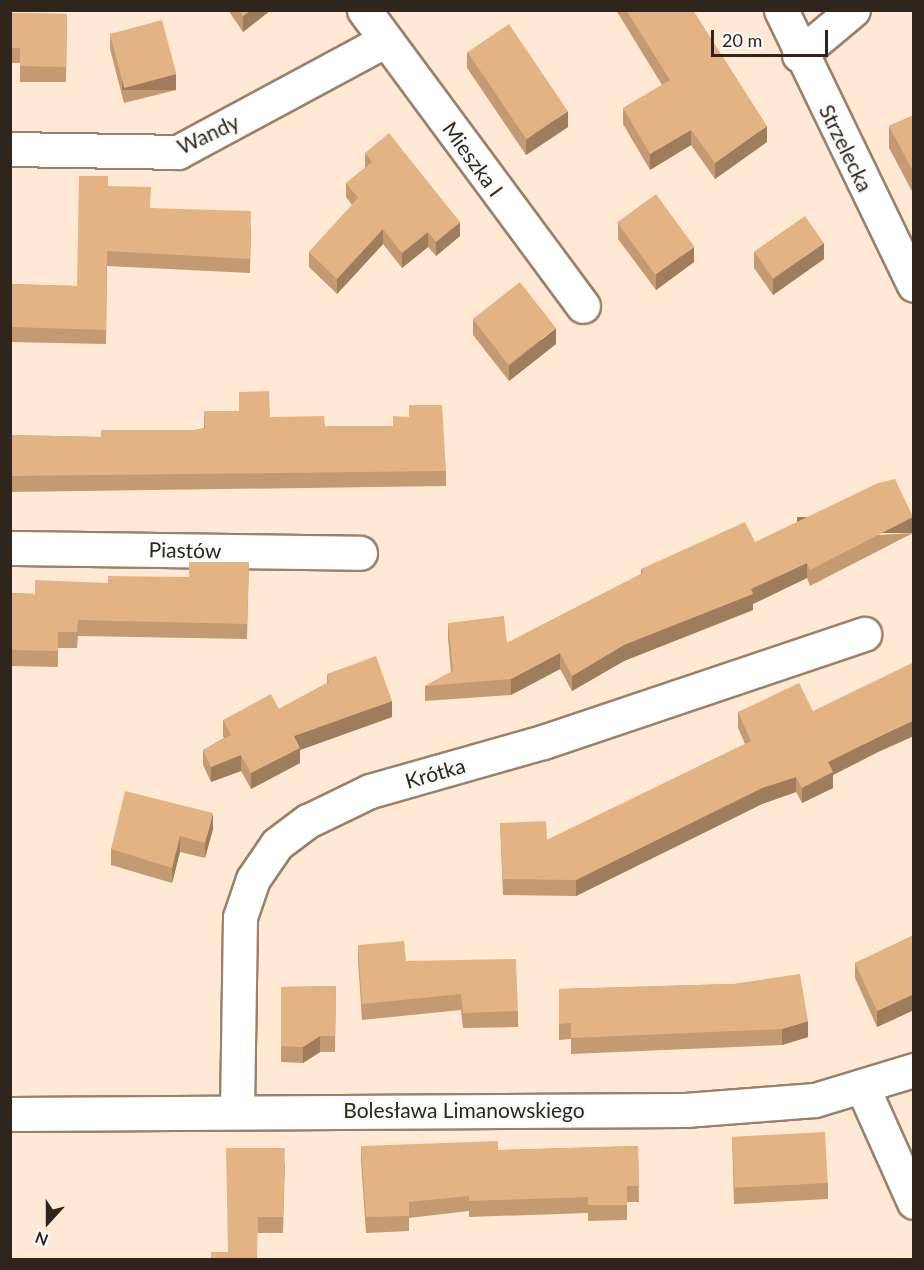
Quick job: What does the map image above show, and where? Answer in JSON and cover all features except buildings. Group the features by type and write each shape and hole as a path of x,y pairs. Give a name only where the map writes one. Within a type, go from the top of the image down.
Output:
{"street":[{"name":"Mieszka I","path":"364,10 583,306"},
{"name":"Strzelecka","path":"781,10 799,55 914,285"},
{"path":"799,55 853,10"},
{"name":"Wandy","path":"10,149 178,152 386,40"},
{"name":"Piastów","path":"10,548 360,553"},
{"name":"Krótka","path":"237,1110 240,916 253,879 277,844 308,821 370,791 543,742 864,634"},
{"name":"Bolesława Limanowskiego","path":"10,1114 237,1110 686,1110 815,1100 914,1070"},
{"path":"862,1086 914,1202"}]}
